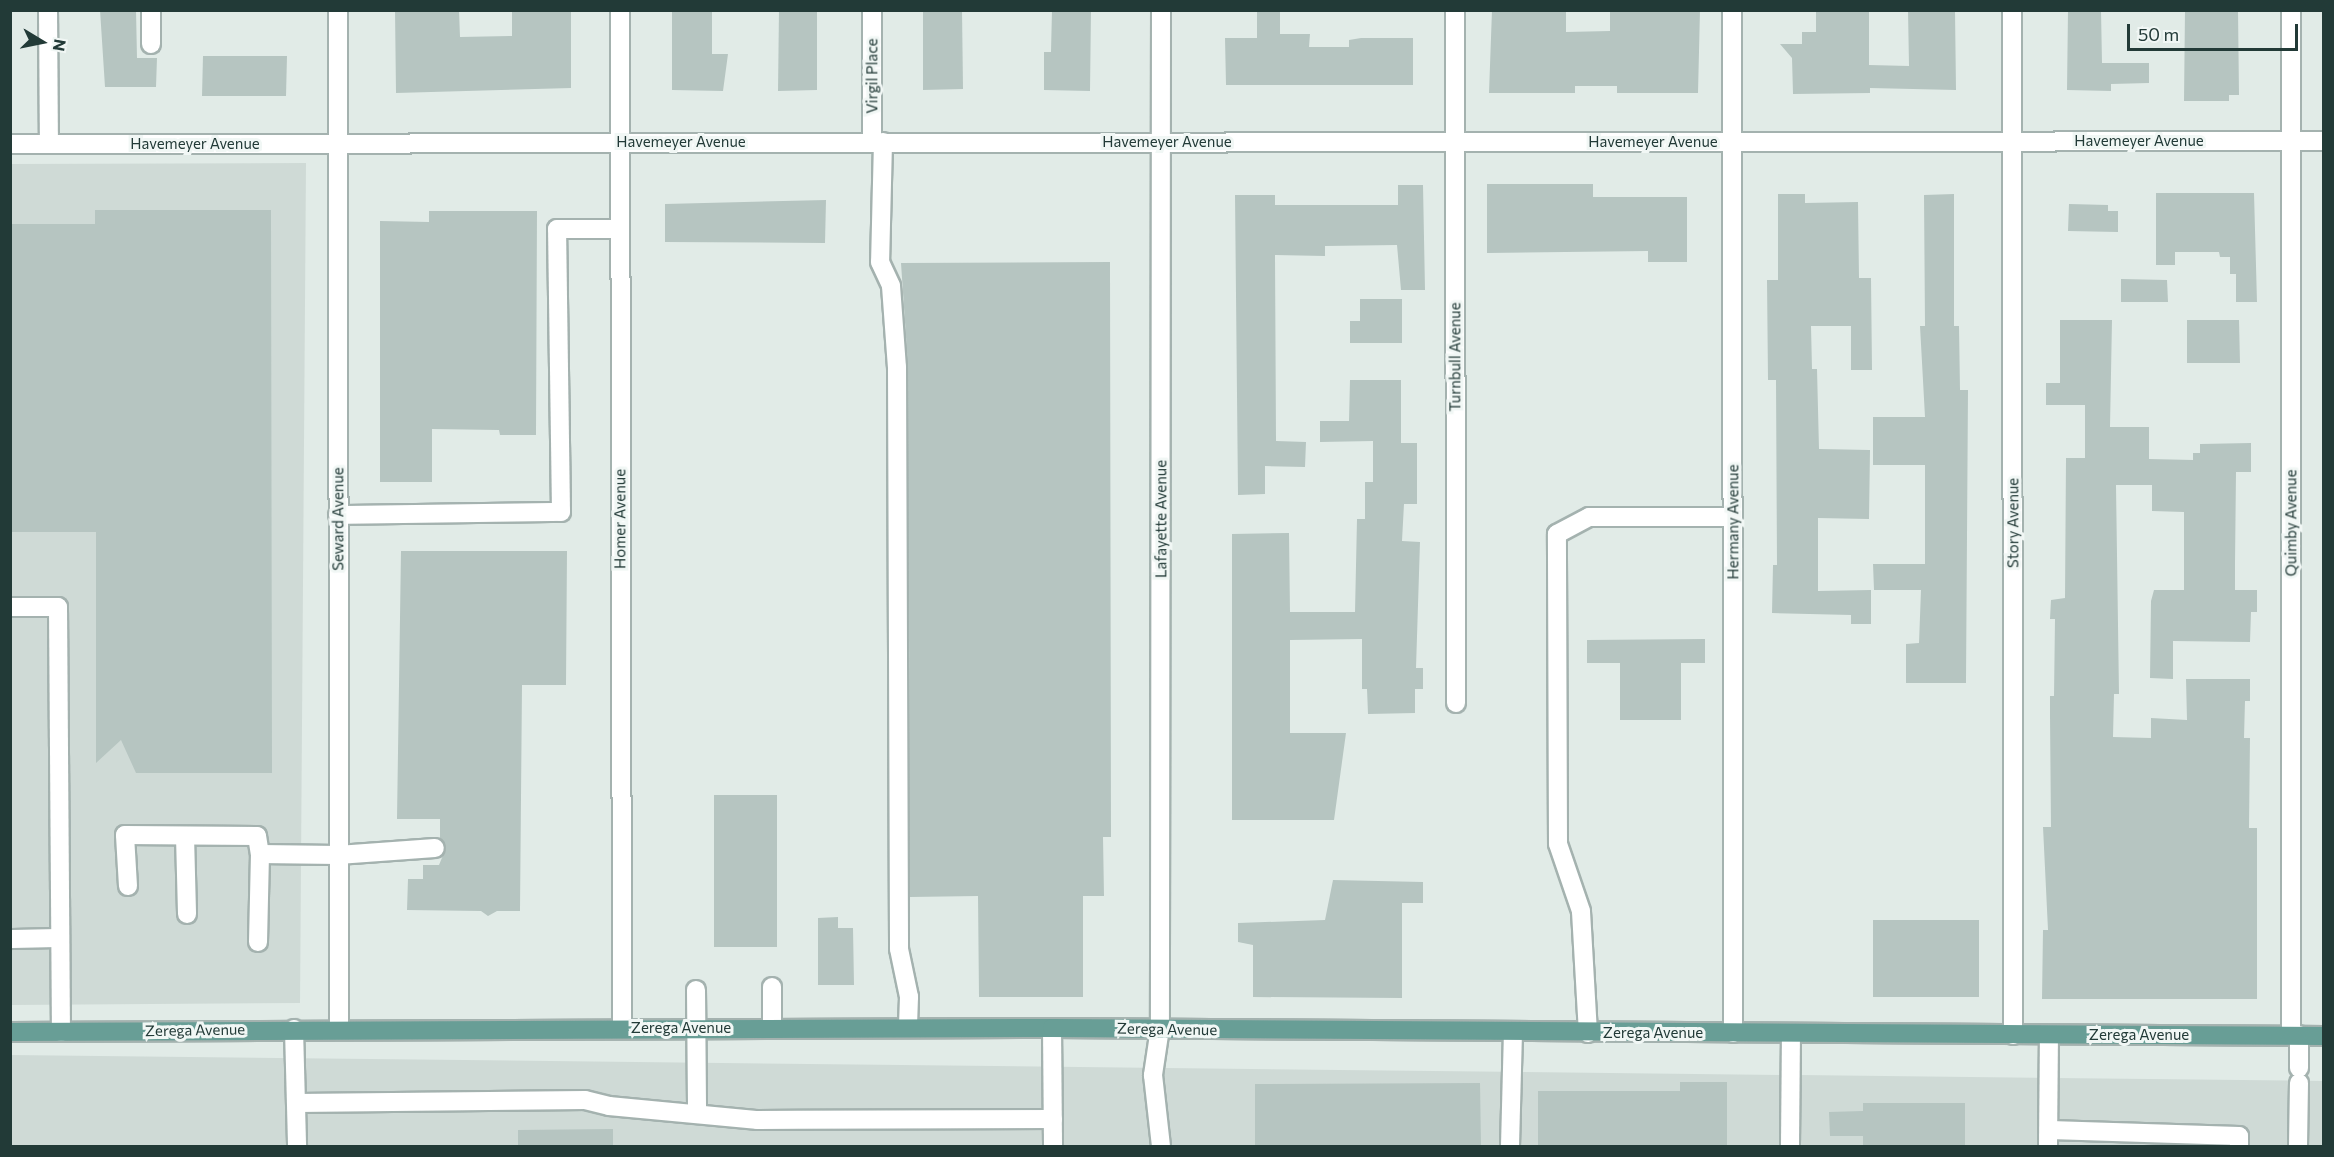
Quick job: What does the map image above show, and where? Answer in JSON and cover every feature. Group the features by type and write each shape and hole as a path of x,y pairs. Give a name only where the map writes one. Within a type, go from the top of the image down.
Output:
{"main road":[{"name":"Zerega Avenue","path":"10,1032 339,1028 1052,1028 2324,1036"}],"street":[{"path":"48,10 49,144"},
{"path":"151,10 151,44"},
{"name":"Seward Avenue","path":"338,10 339,1028"},
{"name":"Homer Avenue","path":"620,10 618,229 622,1028"},
{"name":"Virgil Place","path":"872,10 878,142 880,262 891,286 897,367 900,512 899,949 907,982 908,1028"},
{"name":"Lafayette Avenue","path":"1161,10 1160,1029 1153,1081 1161,1146"},
{"name":"Turnbull Avenue","path":"1455,10 1456,703"},
{"name":"Hermany Avenue","path":"1732,10 1733,1033"},
{"name":"Story Avenue","path":"2012,10 2013,1035"},
{"name":"Quimby Avenue","path":"2291,10 2295,1035 2299,1076 2298,1146"},
{"name":"Havemeyer Avenue","path":"10,144 2324,141"},
{"path":"338,514 561,512 557,229 618,229"},
{"path":"1588,1033 1581,911 1558,844 1557,534 1588,518 1733,517"},
{"path":"10,607 58,607 61,1032"},
{"path":"128,886 125,835 257,836 260,854 258,942"},
{"path":"185,836 188,914"},
{"path":"260,854 338,855 435,848"},
{"path":"10,939 60,938"},
{"path":"772,987 772,1028"},
{"path":"696,990 697,1113"},
{"path":"1052,1028 1053,1146"},
{"path":"294,1029 297,1146"},
{"path":"1510,1146 1513,1032"},
{"path":"1790,1146 1791,1033"},
{"path":"2049,1035 2049,1138 2239,1136 2239,1146"},
{"path":"297,1103 585,1100 609,1106 758,1120 1053,1119"}],"shaded area":[{"path":"306,163 300,1003 11,1005 10,164"},
{"path":"10,1055 2323,1081 2324,1146 11,1146"}],"building":[{"path":"100,10 136,10 137,58 157,58 156,87 105,87"},
{"path":"395,10 459,10 460,37 512,36 512,10 571,10 571,88 396,93"},
{"path":"672,10 712,10 712,54 728,54 723,91 672,90"},
{"path":"779,10 817,10 817,90 778,91"},
{"path":"923,10 962,10 963,89 923,90"},
{"path":"1052,10 1091,10 1090,91 1044,90 1044,52 1051,52"},
{"path":"1257,10 1280,10 1280,34 1310,34 1309,47 1349,47 1349,40 1361,38 1413,38 1413,85 1226,85 1225,38 1257,38"},
{"path":"1492,10 1566,10 1566,32 1610,31 1610,10 1700,10 1698,93 1617,93 1617,86 1575,86 1575,93 1489,93"},
{"path":"1816,10 1869,10 1869,65 1909,66 1908,10 1955,11 1956,90 1870,88 1870,93 1793,94 1792,58 1780,44 1802,44 1802,32 1816,32"},
{"path":"2068,10 2101,10 2102,63 2149,63 2149,83 2111,84 2111,91 2067,90"},
{"path":"2185,10 2238,10 2239,95 2229,95 2229,101 2184,101"},
{"path":"203,56 287,56 286,96 202,96"},
{"path":"1487,184 1593,184 1593,197 1687,197 1687,262 1648,262 1648,251 1487,253"},
{"path":"1398,185 1423,185 1425,290 1401,290 1397,245 1325,246 1325,256 1275,255 1276,441 1306,442 1305,467 1265,466 1265,494 1238,495 1235,195 1275,195 1275,205 1398,205"},
{"path":"2156,193 2254,193 2257,302 2236,302 2236,274 2230,274 2230,257 2220,257 2219,252 2175,252 2175,265 2156,265"},
{"path":"1778,194 1805,194 1805,203 1858,202 1859,278 1871,278 1872,370 1851,370 1851,326 1811,326 1812,369 1817,369 1819,449 1870,450 1869,519 1818,518 1818,591 1871,590 1871,624 1851,624 1851,615 1772,613 1773,565 1777,565 1776,380 1768,380 1767,280 1778,280"},
{"path":"1954,194 1954,326 1959,326 1960,390 1968,390 1966,683 1906,683 1906,644 1919,643 1921,590 1874,590 1873,564 1925,564 1925,465 1873,465 1873,417 1925,417 1920,326 1925,326 1924,195"},
{"path":"826,200 825,243 665,242 665,204"},
{"path":"2069,204 2108,205 2108,211 2118,211 2118,232 2068,231"},
{"path":"95,210 271,210 272,773 136,773 121,740 96,763 96,532 10,532 10,224 95,224"},
{"path":"429,211 537,211 536,435 500,435 499,430 432,429 432,482 380,482 380,221 429,222"},
{"path":"1110,262 1111,837 1103,837 1104,896 1083,896 1083,997 979,997 978,896 910,897 908,367 901,263"},
{"path":"2121,279 2167,280 2168,302 2121,302"},
{"path":"1360,299 1402,299 1402,343 1350,343 1350,321 1360,321"},
{"path":"2060,320 2112,320 2110,427 2149,427 2149,459 2193,460 2193,453 2200,453 2200,444 2251,443 2251,472 2236,472 2235,564 2235,590 2257,590 2257,612 2251,612 2250,642 2173,641 2173,679 2150,678 2151,601 2154,590 2184,590 2184,512 2152,511 2152,485 2116,485 2119,694 2114,694 2113,737 2151,738 2151,718 2187,720 2186,679 2250,679 2250,701 2245,701 2244,738 2250,738 2249,828 2257,828 2257,999 2042,999 2043,930 2048,930 2043,827 2051,827 2050,696 2054,696 2055,619 2050,619 2051,600 2065,598 2066,458 2085,458 2085,405 2046,405 2046,383 2060,383"},
{"path":"2187,320 2239,320 2240,363 2187,363"},
{"path":"1350,380 1401,380 1401,443 1417,443 1417,504 1404,504 1402,541 1420,542 1416,668 1423,668 1423,689 1415,689 1415,713 1368,714 1367,689 1362,689 1362,639 1290,640 1290,733 1346,733 1334,820 1232,820 1232,534 1289,533 1290,612 1355,612 1357,519 1365,519 1365,482 1373,482 1373,441 1320,442 1320,421 1349,421"},
{"path":"401,551 567,551 566,685 522,685 520,911 497,911 488,916 481,911 407,910 408,879 423,879 423,865 439,865 446,848 440,838 440,819 397,819"},
{"path":"1705,639 1705,663 1681,663 1681,720 1620,720 1620,663 1587,663 1587,640"},
{"path":"714,795 777,795 777,947 714,947"},
{"path":"1333,880 1423,882 1423,903 1402,903 1402,998 1253,997 1253,945 1238,942 1238,923 1325,920"},
{"path":"838,917 838,928 853,928 854,985 818,985 818,918"},
{"path":"1873,920 1979,920 1979,997 1873,997"},
{"path":"1680,1082 1727,1082 1727,1146 1538,1146 1538,1091 1680,1091"},
{"path":"1480,1083 1481,1146 1255,1146 1255,1084"},
{"path":"1863,1103 1965,1103 1965,1146 1863,1146 1863,1136 1830,1136 1829,1112 1863,1111"},
{"path":"613,1129 613,1146 518,1146 518,1130"}]}
